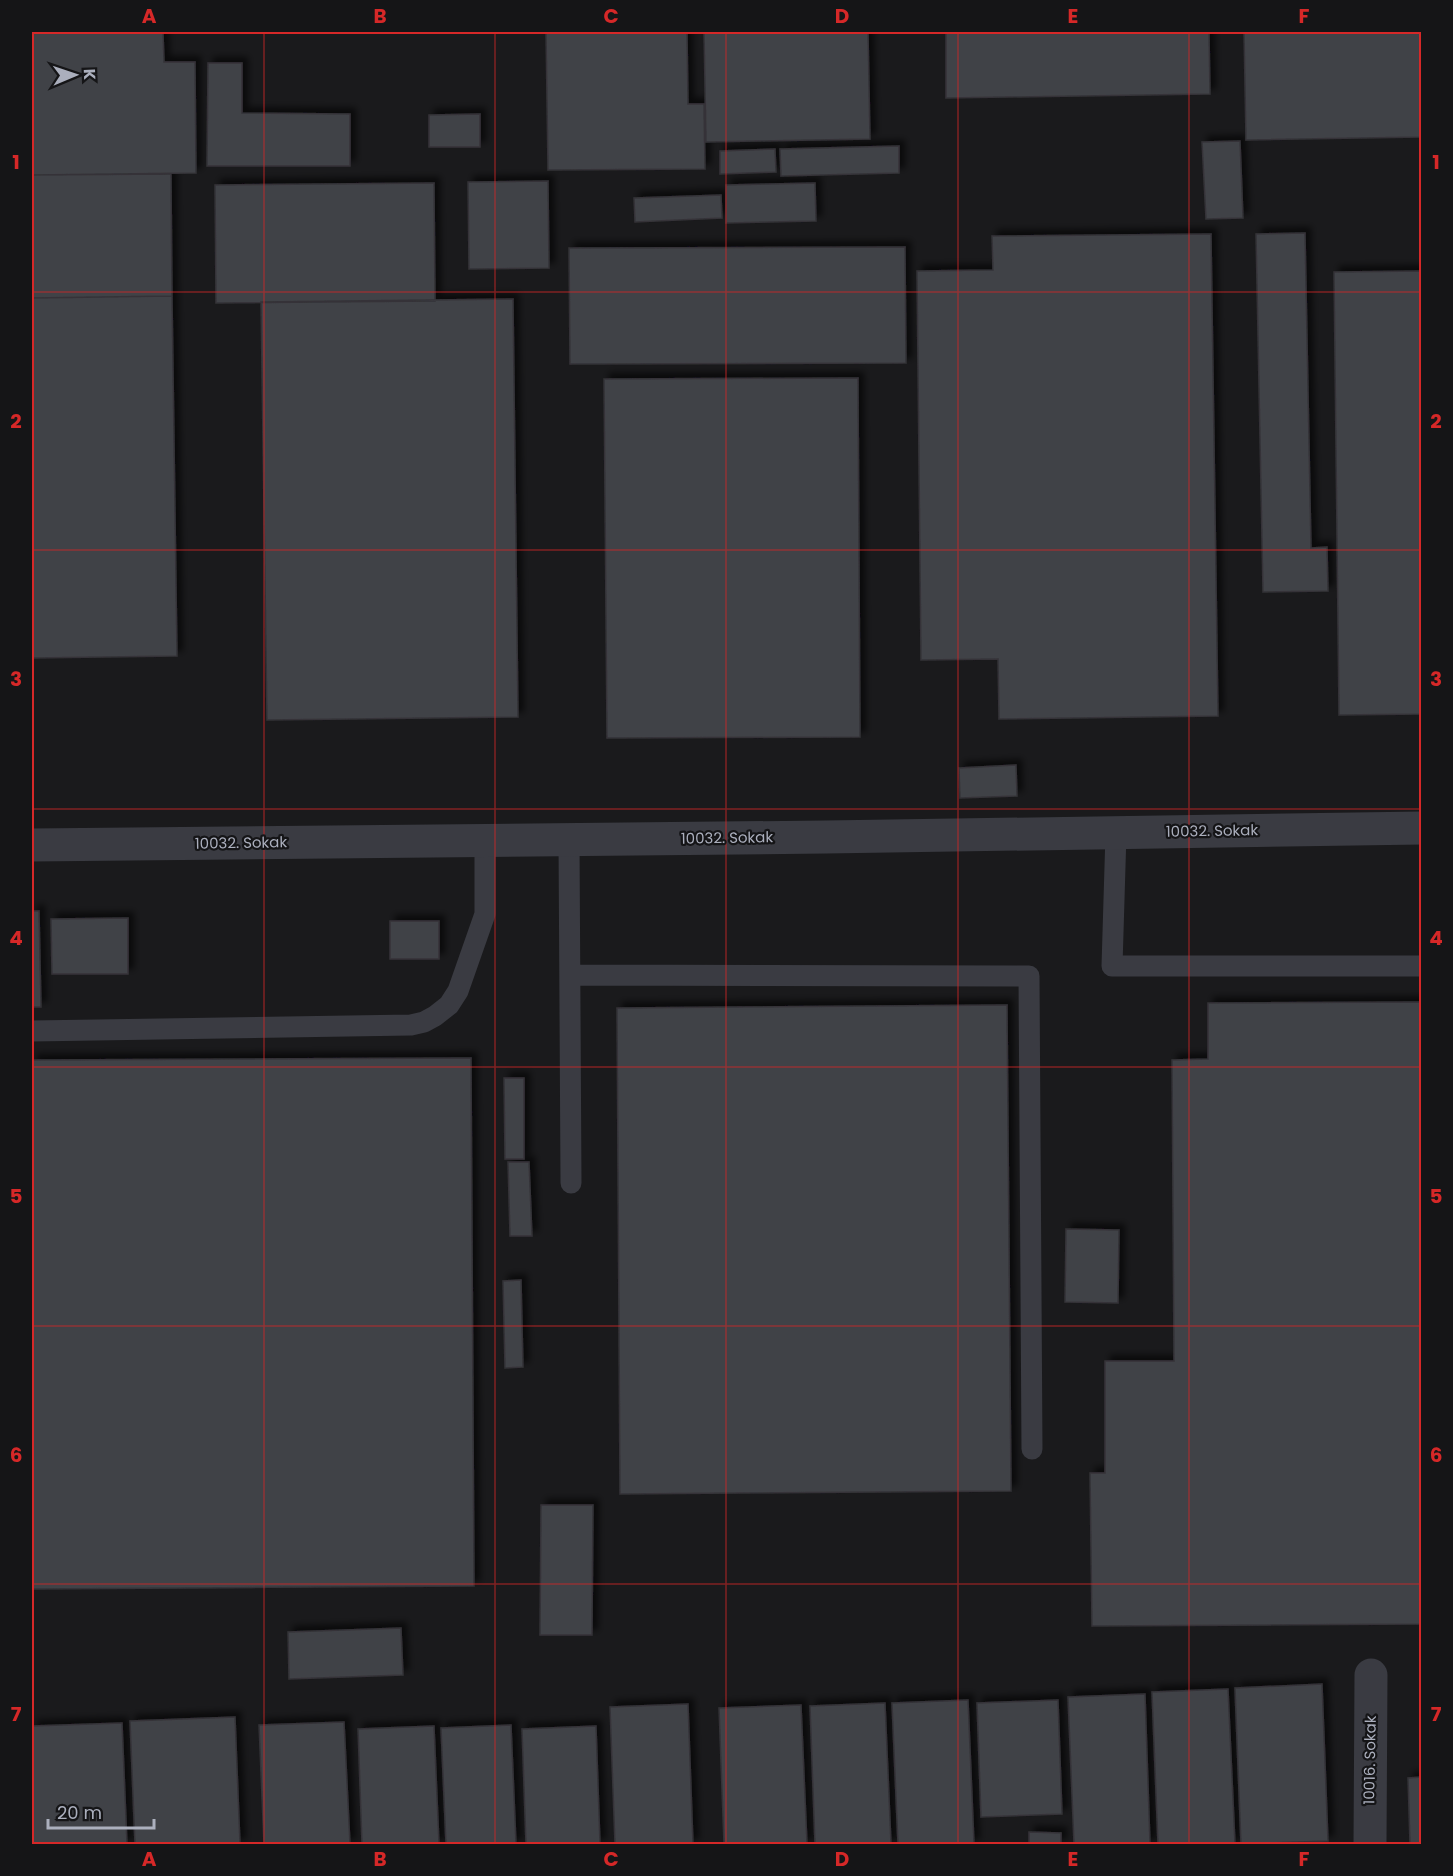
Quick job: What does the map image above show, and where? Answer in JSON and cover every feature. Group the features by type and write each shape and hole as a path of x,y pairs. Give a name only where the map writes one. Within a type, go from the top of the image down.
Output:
{"street":[{"name":"10032. Sokak","path":"32,845 1422,828"},
{"name":"10016. Sokak","path":"1370,1845 1371,1675"}],"lane":[{"path":"1116,833 1112,966 1422,966"},
{"path":"569,839 571,1183"},
{"path":"32,1031 424,1022 449,1005 458,991 478,935 485,914 485,840"},
{"path":"570,975 1029,976 1032,1449"}],"building":[{"path":"32,32 163,32 164,62 195,62 196,173 32,175"},
{"path":"546,32 687,32 688,104 704,104 705,169 548,170"},
{"path":"704,32 868,32 870,139 706,142"},
{"path":"946,32 1209,32 1210,94 946,98"},
{"path":"1244,32 1422,32 1422,137 1246,140"},
{"path":"208,63 242,63 242,113 350,114 350,166 207,166"},
{"path":"480,114 480,147 429,147 429,115"},
{"path":"1240,141 1243,218 1206,219 1202,142"},
{"path":"899,146 899,173 781,176 780,149"},
{"path":"775,149 776,172 720,174 720,151"},
{"path":"171,174 172,296 32,298 32,175"},
{"path":"548,181 549,268 469,269 468,182"},
{"path":"434,183 435,301 216,303 215,185"},
{"path":"815,183 816,221 726,223 726,185"},
{"path":"721,195 722,218 635,222 634,198"},
{"path":"1305,233 1311,548 1327,547 1328,591 1263,592 1256,234"},
{"path":"1211,234 1218,716 999,719 998,659 921,660 917,271 993,270 992,236"},
{"path":"905,247 906,363 570,364 569,248"},
{"path":"1422,271 1422,714 1339,715 1334,272"},
{"path":"172,296 177,656 32,658 32,298"},
{"path":"513,299 518,717 267,720 261,302"},
{"path":"858,378 860,737 607,738 604,379"},
{"path":"1016,765 1017,796 960,798 959,768"},
{"path":"32,911 39,911 41,1007 32,1007"},
{"path":"128,918 128,974 52,974 51,919"},
{"path":"390,921 439,921 439,959 390,959"},
{"path":"1422,1002 1422,1624 1092,1626 1090,1473 1105,1473 1105,1361 1174,1361 1172,1060 1208,1059 1208,1003"},
{"path":"1007,1005 1011,1491 620,1494 617,1008"},
{"path":"471,1058 474,1586 32,1589 32,1060"},
{"path":"504,1078 524,1078 524,1159 505,1159"},
{"path":"508,1162 529,1162 532,1236 510,1236"},
{"path":"1066,1229 1119,1230 1118,1303 1065,1302"},
{"path":"521,1280 523,1367 505,1368 503,1281"},
{"path":"541,1505 593,1505 592,1635 540,1635"},
{"path":"401,1628 403,1675 289,1679 288,1632"},
{"path":"1322,1684 1328,1841 1241,1844 1235,1688"},
{"path":"1228,1689 1235,1844 1158,1844 1152,1692"},
{"path":"1145,1694 1150,1844 1074,1844 1068,1697"},
{"path":"968,1700 974,1844 898,1844 892,1703"},
{"path":"1058,1700 1062,1814 981,1817 977,1703"},
{"path":"885,1703 891,1844 815,1844 810,1706"},
{"path":"688,1704 693,1844 615,1844 610,1707"},
{"path":"801,1705 807,1844 724,1844 719,1708"},
{"path":"235,1717 240,1844 135,1844 130,1721"},
{"path":"344,1722 350,1844 264,1844 259,1725"},
{"path":"122,1723 127,1844 33,1844 32,1726"},
{"path":"511,1725 516,1844 446,1844 441,1728"},
{"path":"434,1726 439,1844 362,1844 358,1729"},
{"path":"596,1726 600,1844 526,1844 522,1729"},
{"path":"1422,1777 1422,1844 1410,1844 1408,1778"},
{"path":"1029,1832 1061,1833 1061,1844 1029,1844"}]}
